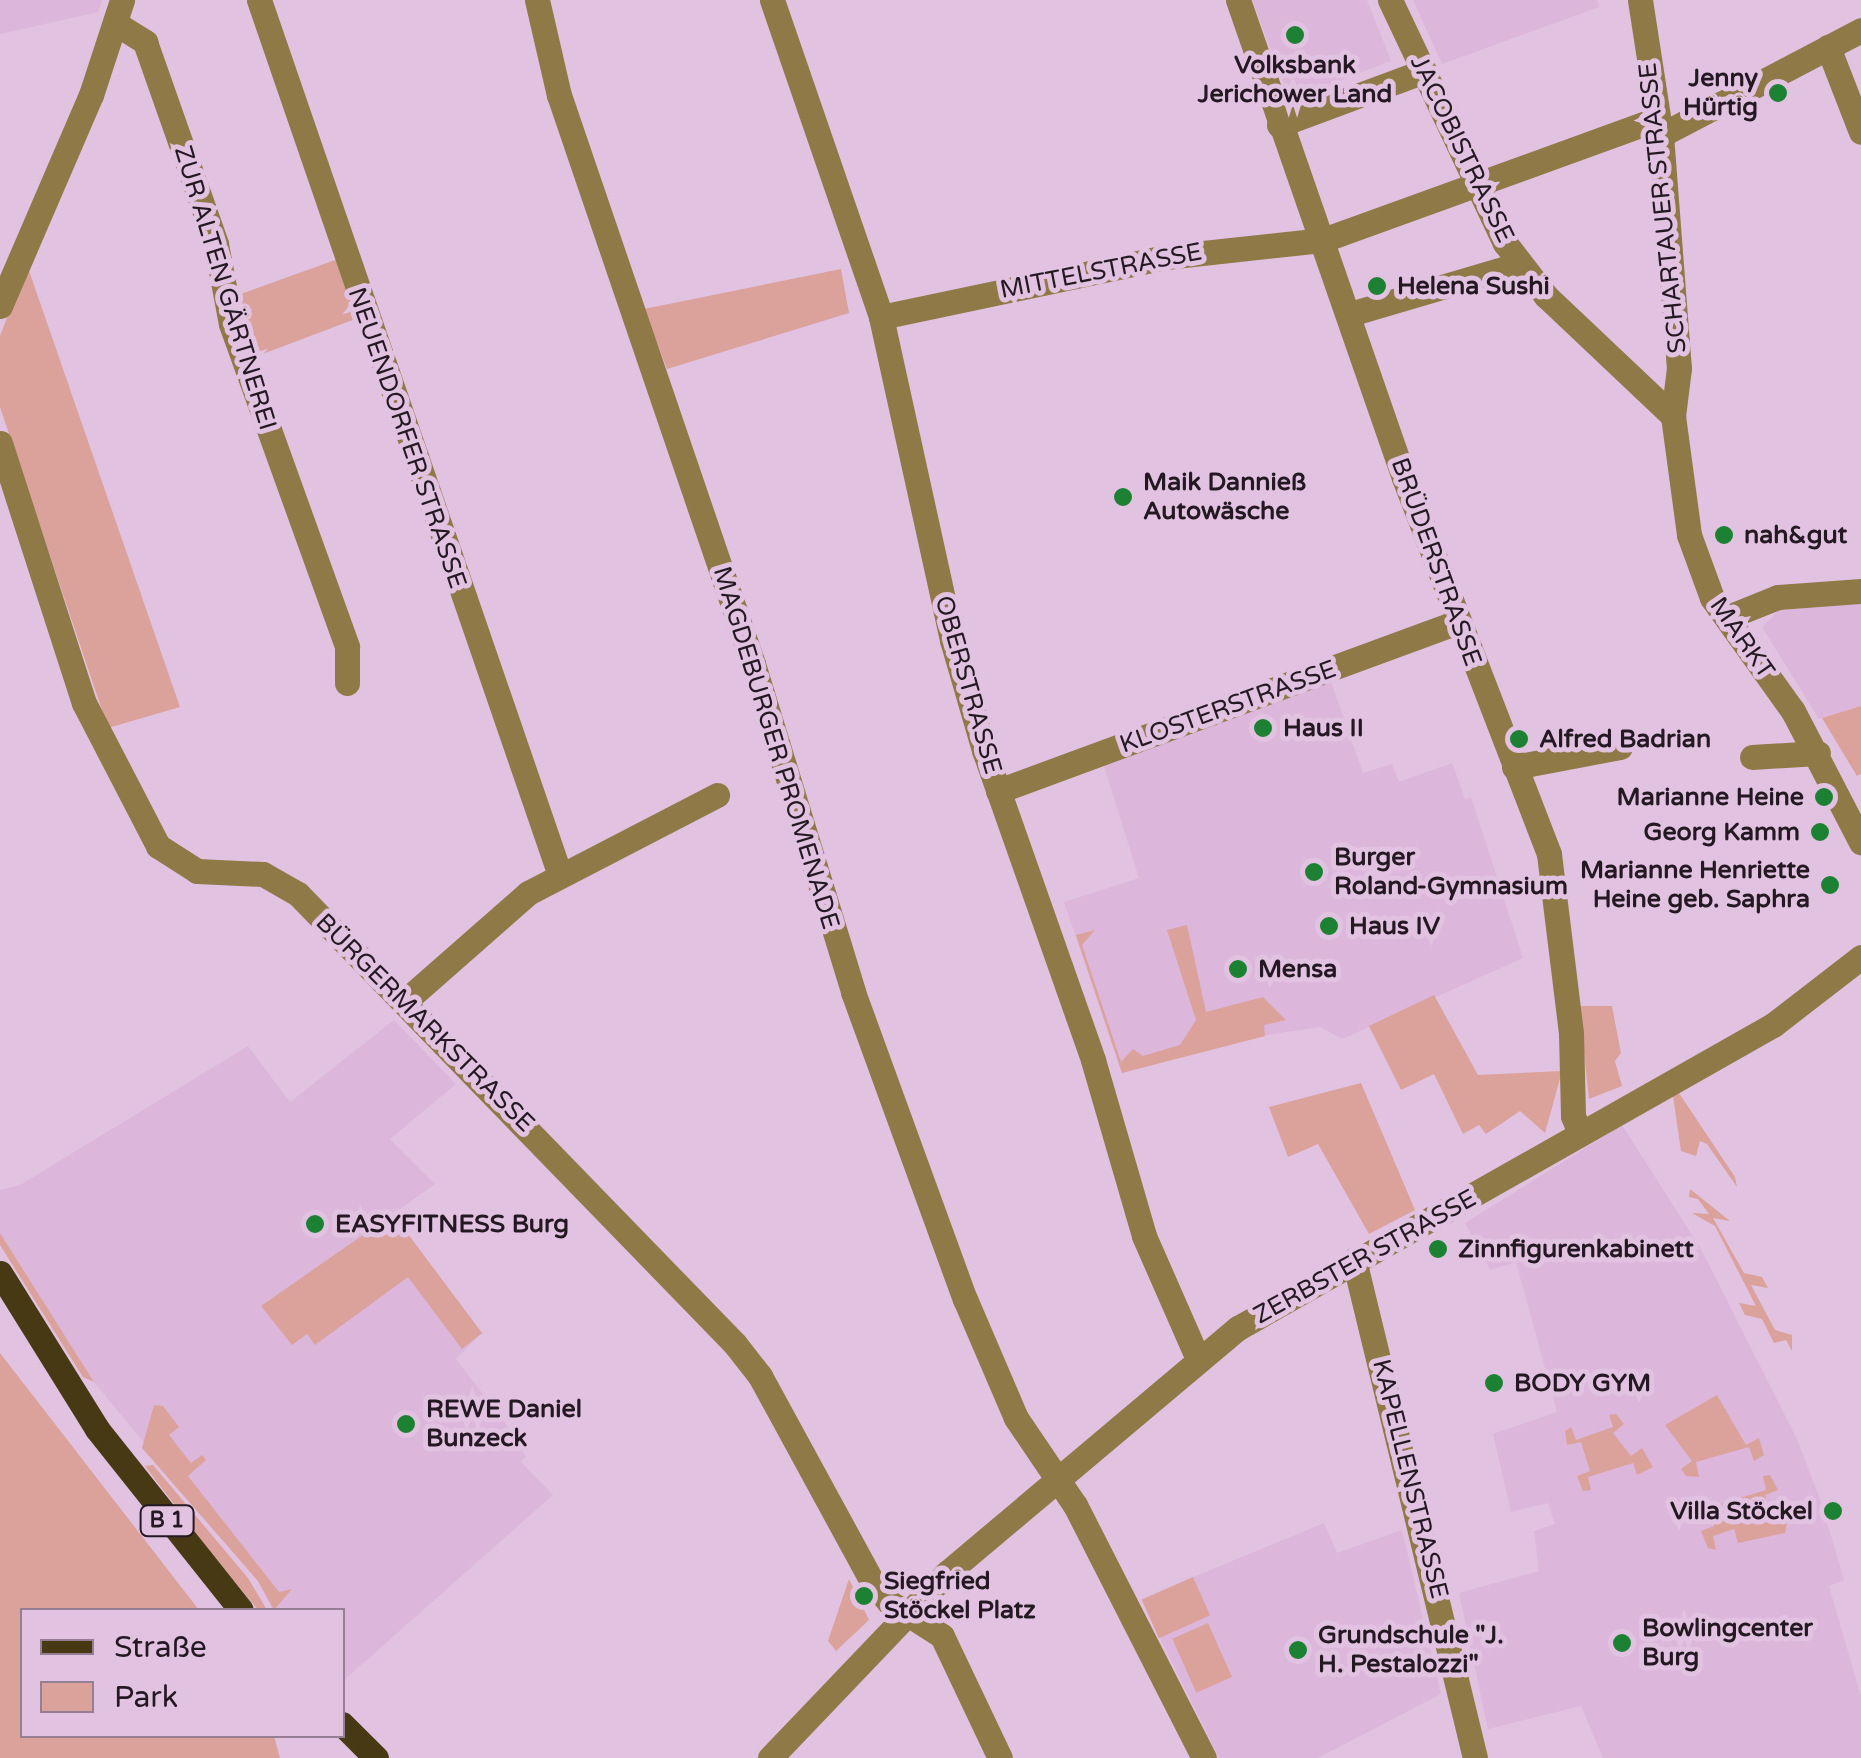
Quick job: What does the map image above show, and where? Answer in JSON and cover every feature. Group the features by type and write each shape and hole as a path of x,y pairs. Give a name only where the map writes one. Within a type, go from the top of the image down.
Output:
{"main road":[{"name":"B 1","path":"0,1273 97,1429 239,1608"},
{"path":"345,1727 376,1758"}],"street":[{"name":"NEUENDORFER STRASSE","path":"259,0 560,875"},
{"name":"MAGDEBURGER PROMENADE","path":"537,0 559,95 764,697 853,992 988,1357 1030,1441 1057,1478 1204,1758"},
{"name":"OBERSTRASSE","path":"772,0 881,317 952,640 998,792 1093,1060 1144,1236 1198,1359"},
{"name":"BRÜDERSTRASSE","path":"1238,0 1279,126 1458,622 1556,880 1573,1116 1580,1133"},
{"name":"JACOBISTRASSE","path":"1390,0 1476,182 1520,264 1673,416"},
{"name":"SCHARTAUER STRASSE","path":"1640,0 1660,127 1679,368 1673,416"},
{"path":"0,306 119,12"},
{"name":"ZUR ALTEN GÄRTNEREI","path":"119,12 145,42 204,207 224,266 231,324 347,647 347,683"},
{"name":"MITTELSTRASSE","path":"881,317 1166,257 1323,240 1476,182 1713,108 1861,30"},
{"path":"1828,47 1861,132"},
{"path":"1279,126 1424,71"},
{"path":"1350,314 1520,264"},
{"name":"MARKT","path":"1673,416 1689,535 1704,582 1818,753 1861,842"},
{"name":"BÜRGERMARKSTRASSE","path":"0,443 84,702 158,846 197,871 246,871 284,884 404,1002 748,1359 873,1583 888,1602 909,1611 942,1636 1000,1758"},
{"path":"1728,617 1778,597 1861,592"},
{"name":"KLOSTERSTRASSE","path":"998,792 1458,622"},
{"path":"1514,767 1620,747"},
{"path":"1752,757 1818,753"},
{"path":"404,1002 498,915 560,875 717,795"},
{"name":"ZERBSTER STRASSE","path":"770,1758 909,1611 1198,1359 1298,1289 1773,1025 1861,958"},
{"name":"KAPELLENSTRASSE","path":"1354,1260 1475,1758"}],"shaded area":[{"path":"0,0 102,0 98,12 0,34"},
{"path":"1252,0 1367,0 1391,61 1290,100"},
{"path":"1413,0 1597,0 1599,7 1442,64"},
{"path":"1861,604 1861,706 1819,719 1762,627 1779,610"},
{"name":"Burger Roland-Gymnasium","path":"1331,682 1363,773 1392,764 1399,782 1452,763 1465,799 1471,797 1523,958 1342,1039 1320,1027 1247,1038 1122,1073 1064,902 1139,878 1104,766"},
{"path":"394,1020 456,1084 390,1139 435,1184 393,1214 482,1333 456,1359 509,1428 526,1457 521,1462 553,1495 345,1679 345,1608 272,1608 258,1581 94,1382 0,1233 0,1190 20,1185 248,1046 290,1102"},
{"path":"1622,1125 1701,1249 1797,1439 1821,1502 1844,1580 1829,1586 1861,1697 1861,1758 1603,1758 1581,1706 1488,1729 1459,1593 1539,1571 1534,1531 1555,1524 1548,1503 1511,1512 1493,1434 1557,1412 1516,1262 1490,1270 1465,1223"},
{"name":"Grundschule \"J. H. Pestalozzi\"","path":"1324,1523 1337,1553 1402,1530 1441,1694 1318,1758 1219,1758 1141,1599"}],"green space":[{"path":"338,259 358,318 252,358 238,320 241,294"},
{"path":"27,265 180,707 108,728 0,407 0,336"},
{"path":"841,269 849,313 667,369 644,309"},
{"path":"1861,706 1861,774 1857,776 1822,718"},
{"path":"1187,925 1206,1012 1263,997 1286,1020 1264,1025 1265,1036 1122,1073 1076,935 1095,930 1082,945 1121,1062 1133,1049 1143,1056 1180,1045 1196,1020 1167,930"},
{"path":"1434,995 1478,1075 1562,1071 1545,1133 1520,1111 1486,1134 1479,1125 1463,1134 1434,1074 1401,1090 1369,1026"},
{"path":"1579,1006 1612,1006 1621,1053 1615,1061 1622,1086 1589,1099"},
{"path":"1361,1083 1415,1210 1369,1234 1318,1144 1288,1157 1269,1107"},
{"path":"1679,1093 1735,1177 1737,1187 1707,1144 1700,1141 1696,1156 1681,1151 1673,1096"},
{"path":"1690,1189 1730,1221 1713,1218 1744,1273 1762,1277 1768,1288 1751,1285 1775,1330 1792,1335 1792,1351 1786,1340 1774,1343 1762,1319 1745,1315 1739,1303 1756,1306 1715,1226 1692,1213 1709,1214 1698,1199 1689,1197"},
{"path":"393,1214 482,1333 462,1349 408,1277 315,1345 307,1334 292,1345 261,1306"},
{"path":"0,1233 94,1382 83,1377 0,1245"},
{"path":"0,1353 197,1608 20,1608 20,1738 275,1738 280,1758 0,1758"},
{"path":"1717,1395 1746,1445 1759,1438 1764,1455 1754,1461 1749,1447 1696,1462 1699,1477 1686,1476 1681,1469 1692,1461 1665,1425"},
{"path":"154,1405 163,1406 179,1427 169,1435 191,1463 202,1455 206,1460 188,1476 279,1592 292,1589 276,1608 258,1581 142,1448"},
{"path":"1616,1414 1624,1424 1613,1433 1631,1456 1642,1448 1653,1467 1637,1475 1633,1463 1588,1477 1591,1490 1583,1491 1577,1476 1590,1471 1581,1442 1567,1445 1565,1431 1571,1427 1576,1440 1613,1427 1609,1415"},
{"path":"153,1465 248,1578 266,1608 256,1608 145,1466"},
{"path":"1770,1475 1778,1490 1765,1495 1774,1524 1787,1521 1785,1533 1738,1543 1734,1529 1713,1536 1716,1550 1708,1548 1701,1531 1714,1526 1710,1512 1697,1516 1696,1497 1704,1509 1766,1490 1763,1476"},
{"path":"1193,1577 1210,1615 1159,1638 1142,1600"},
{"path":"849,1579 869,1620 836,1651 828,1641"},
{"path":"1208,1623 1232,1677 1196,1693 1172,1639"}],"place":[{"name":"Volksbank Jerichower Land","path":"1295,35"},
{"name":"Jenny Hürtig","path":"1778,93"},
{"name":"Helena Sushi","path":"1377,286"},
{"name":"Maik Dannieß Autowäsche","path":"1123,497"},
{"name":"nah&gut","path":"1724,535"},
{"name":"Haus II","path":"1263,728"},
{"name":"Alfred Badrian","path":"1519,739"},
{"name":"Marianne Heine","path":"1824,797"},
{"name":"Georg Kamm","path":"1820,832"},
{"name":"Burger Roland-Gymnasium","path":"1314,872"},
{"name":"Marianne Henriette Heine geb. Saphra","path":"1830,885"},
{"name":"Haus IV","path":"1329,926"},
{"name":"Mensa","path":"1238,969"},
{"name":"EASYFITNESS Burg","path":"315,1224"},
{"name":"Zinnfigurenkabinett","path":"1438,1249"},
{"name":"BODY GYM","path":"1494,1383"},
{"name":"REWE Daniel Bunzeck","path":"406,1424"},
{"name":"Villa Stöckel","path":"1833,1511"},
{"name":"Siegfried Stöckel Platz","path":"864,1596"},
{"name":"Bowlingcenter Burg","path":"1622,1643"},
{"name":"Grundschule \"J. H. Pestalozzi\"","path":"1298,1650"}]}
